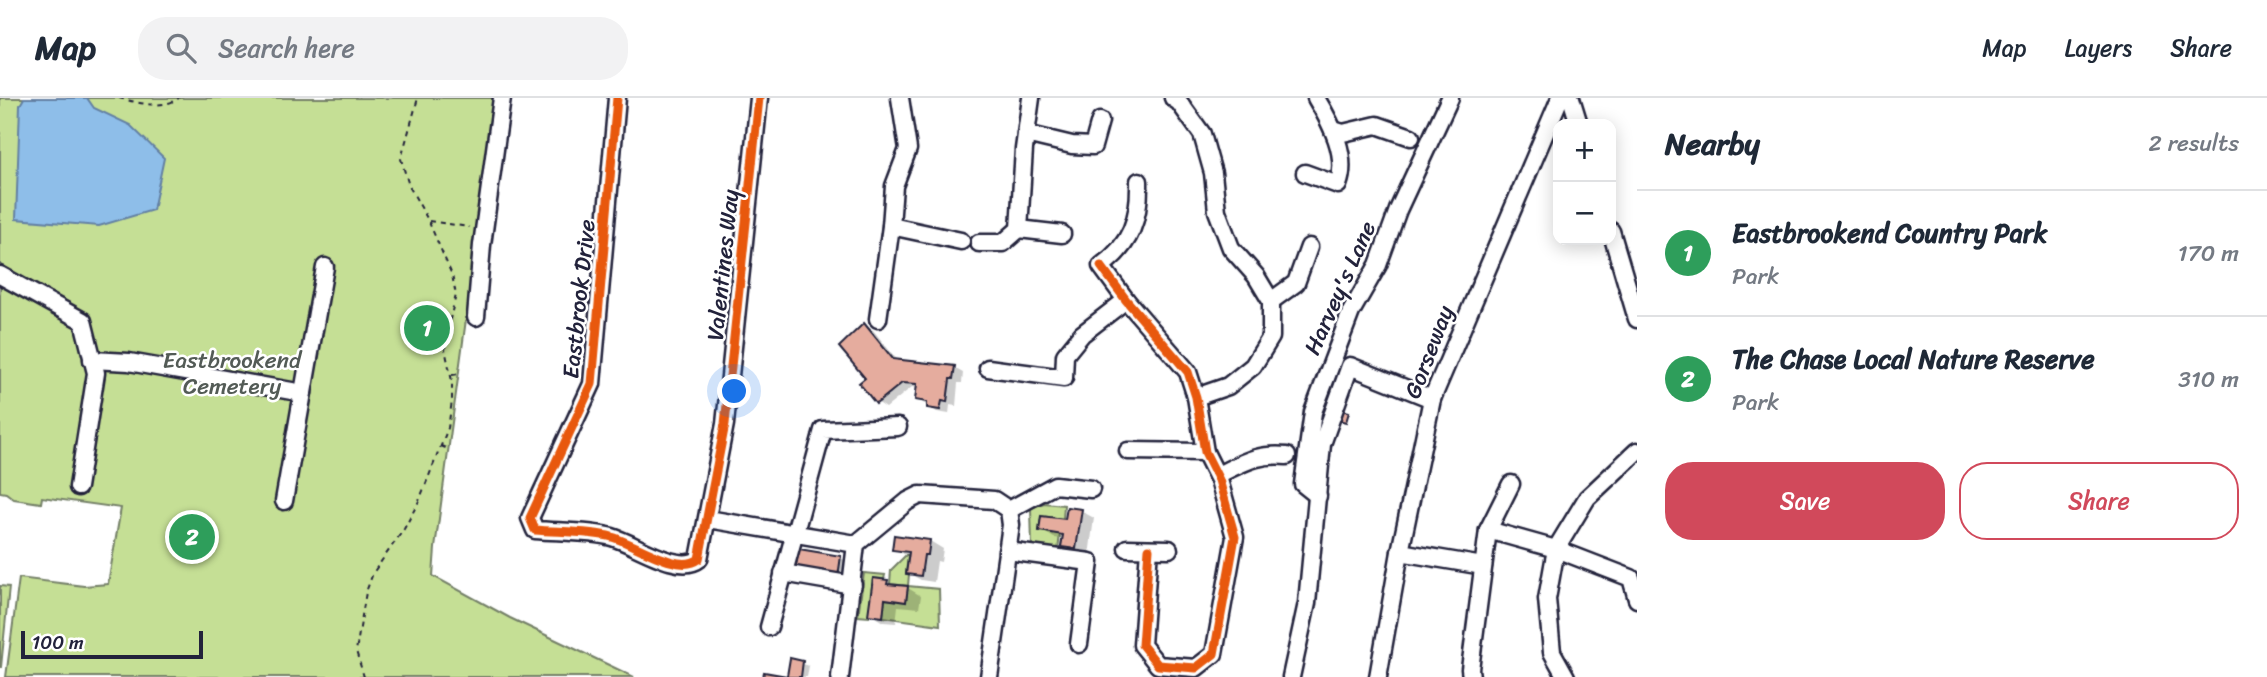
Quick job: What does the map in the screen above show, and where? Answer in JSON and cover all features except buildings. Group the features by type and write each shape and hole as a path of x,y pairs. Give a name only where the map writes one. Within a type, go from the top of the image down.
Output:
{"street":[{"path":"476,317 502,98"},
{"name":"Eastbrook Drive","path":"617,98 592,384 530,517 535,530 611,537 678,564 687,565 699,559"},
{"name":"Valentines Way","path":"699,559 725,425 759,98"},
{"path":"878,319 894,186 908,149 900,98"},
{"path":"979,243 1003,243 1019,229 1031,98"},
{"path":"1173,98 1179,102 1202,134 1213,173 1217,211 1231,248 1256,276 1271,301 1271,337 1253,366 1228,386 1196,397"},
{"name":"Harvey's Lane","path":"1318,496 1303,484 1313,412 1351,312 1378,265 1398,210 1450,98"},
{"name":"Gorseway","path":"1378,677 1400,552 1432,399 1560,98"},
{"path":"1571,98 1577,119"},
{"path":"1305,173 1338,185 1343,164 1333,130 1318,99"},
{"path":"1026,134 1072,145 1093,146 1100,121"},
{"path":"1333,130 1343,133 1377,125 1411,137"},
{"path":"1139,181 1138,211 1125,244 1118,254 1101,266 1126,300 1188,372 1196,397 1205,452 1217,475 1235,537 1214,654 1196,668 1158,665 1142,645 1149,549"},
{"path":"891,226 961,241"},
{"path":"1019,229 1062,234"},
{"path":"1615,245 1637,319"},
{"path":"1271,301 1296,283 1309,247"},
{"path":"284,501 325,267"},
{"path":"0,275 83,321 96,373 78,487"},
{"path":"988,368 1064,378 1065,355 1082,334 1126,300"},
{"path":"92,360 129,362 303,393"},
{"path":"1291,677 1307,603 1322,444 1350,366 1432,399"},
{"path":"769,627 823,430 898,427"},
{"path":"1128,451 1205,452"},
{"path":"1566,677 1552,652 1548,599 1556,550 1587,498 1637,451"},
{"path":"1217,475 1258,456 1287,456"},
{"path":"1471,677 1488,530 1511,484"},
{"path":"1009,510 1055,485 1091,489"},
{"path":"840,677 856,544 908,501 920,495 994,500 1009,510 1011,525 989,677"},
{"path":"708,519 856,544"},
{"path":"1488,530 1556,550 1631,578 1637,599"},
{"path":"1128,548 1169,549"},
{"path":"1007,551 1090,562 1079,644"},
{"path":"1400,552 1483,566"},
{"path":"783,573 853,585"}],"path":[{"path":"119,98 171,104 179,98"},
{"path":"147,103 150,98"},
{"path":"364,677 359,666 357,641 366,592 373,573 404,529 419,501 448,429 452,401 451,375 445,349 456,295 452,275 402,170 401,159 418,98"},
{"path":"428,220 485,230"},
{"path":"451,375 460,374"},
{"path":"452,401 456,402"},
{"path":"440,446 450,450"}],"green space":[{"name":"Eastbrookend Cemetery","path":"0,98 496,98 433,576 510,618 634,677 6,677 19,578 84,586 108,584 121,508 42,497 41,503 14,499 0,492"},
{"path":"1044,503 1064,505 1063,519 1041,516 1039,531 1060,534 1058,550 1032,546 1031,508"},
{"path":"906,555 908,586 890,584 891,570"},
{"path":"864,573 885,575 884,579 873,578 869,617 858,616"},
{"path":"0,586 9,587 1,667 0,667"},
{"path":"908,586 939,589 940,625 883,617 885,599 906,601"}],"water":[{"path":"24,98 87,98 94,108 130,125 164,158 153,210 99,226 16,219 20,105"}],"cycle path":[{"path":"617,98 592,384 530,518 535,530 612,537 668,561 680,563 699,559 725,424 759,98"},
{"path":"1101,266 1126,300 1188,372 1196,397 1205,452 1219,480 1235,537 1214,654 1196,668 1158,665 1142,645 1149,549"}],"place":[{"name":"Eastbrookend Country Park","path":"427,328"},
{"name":"The Chase Local Nature Reserve","path":"192,537"}]}
